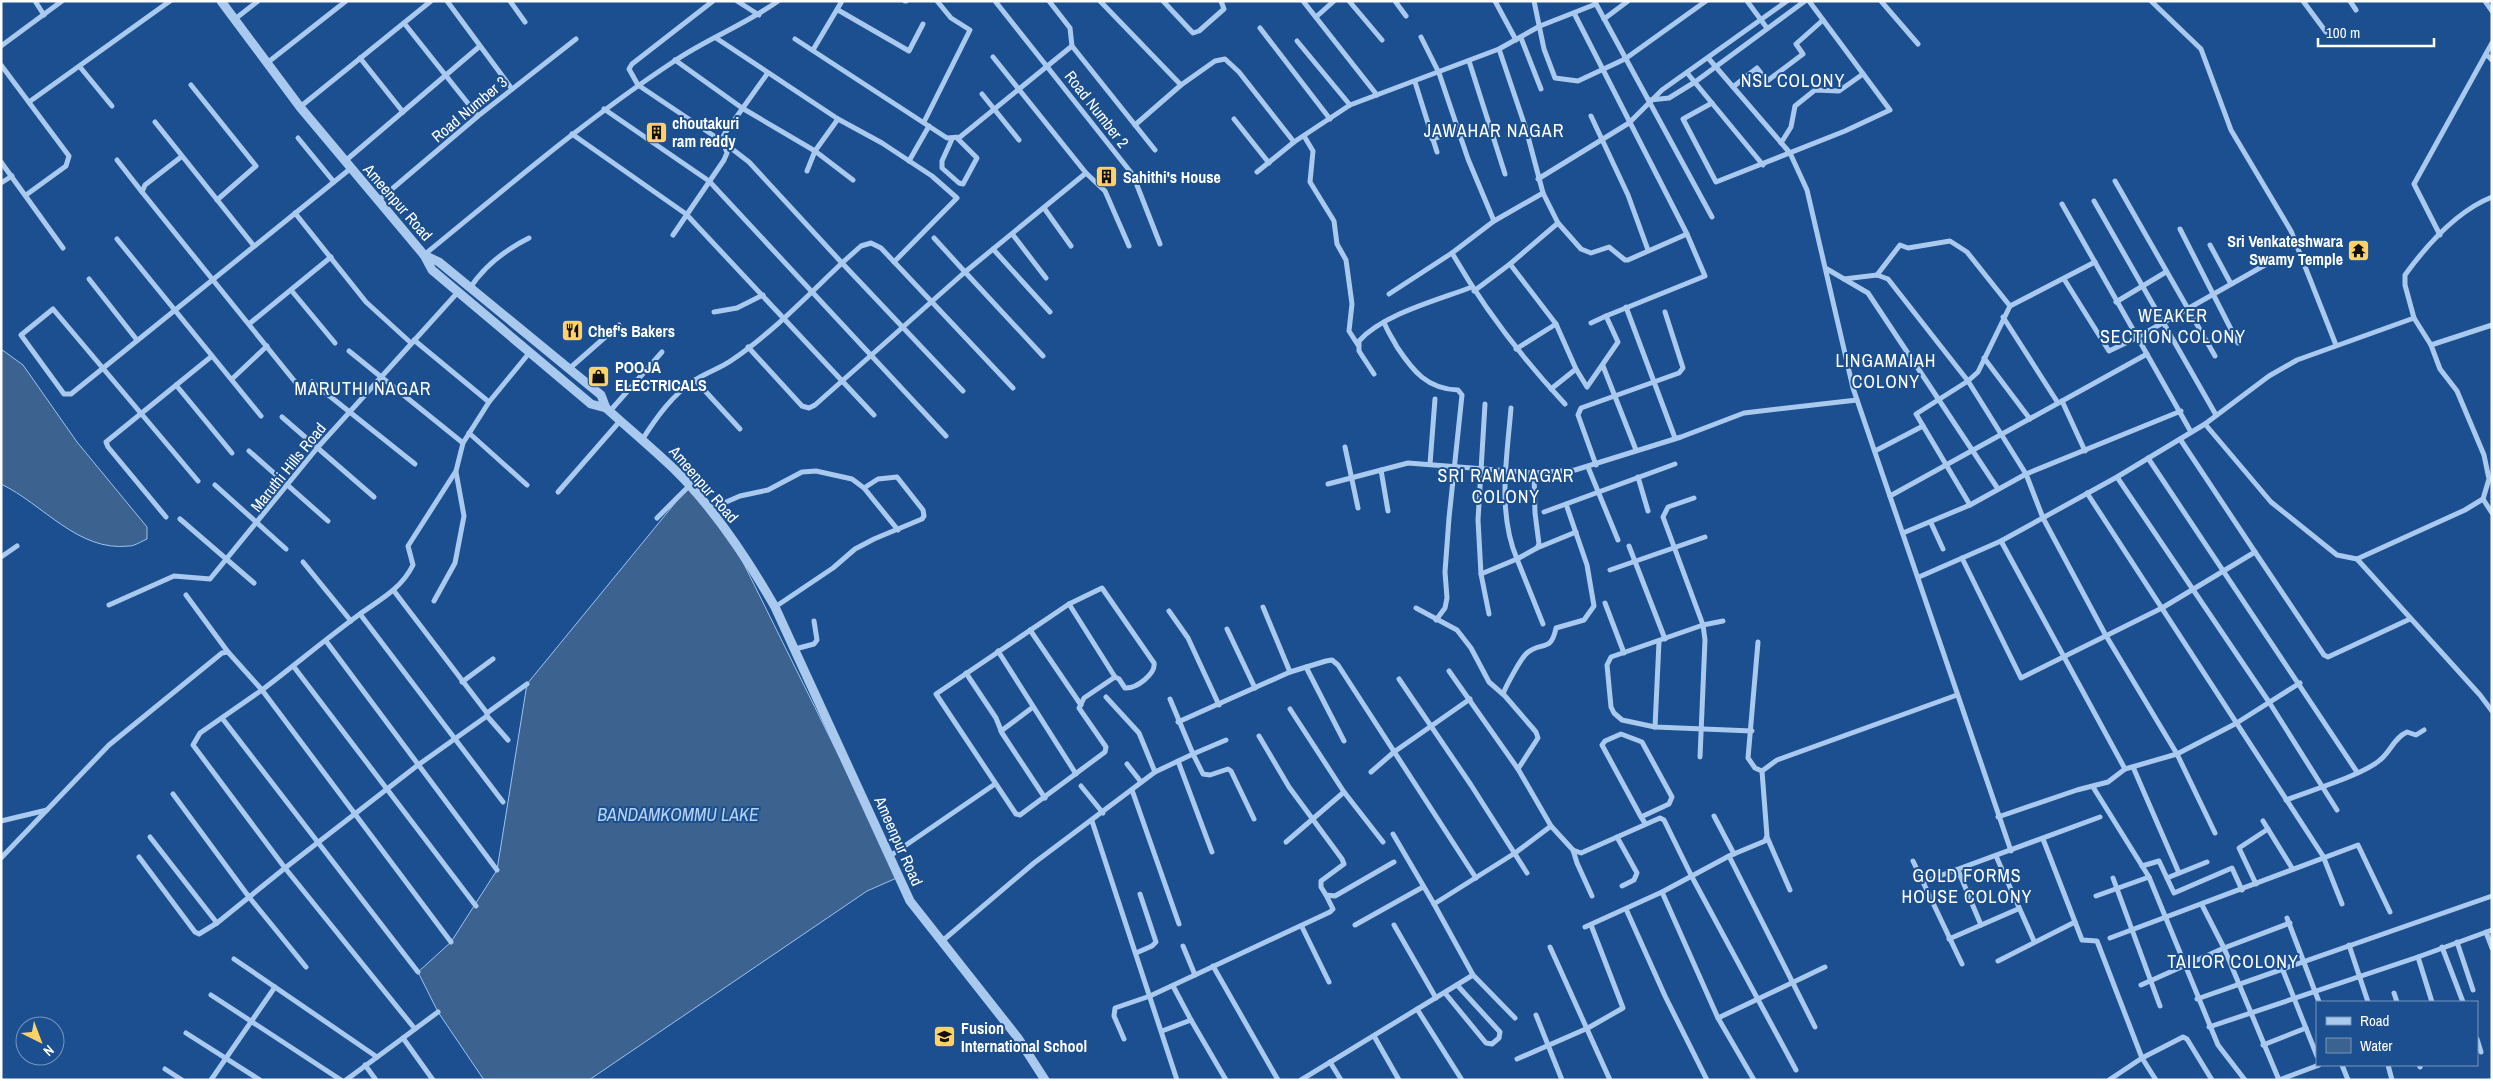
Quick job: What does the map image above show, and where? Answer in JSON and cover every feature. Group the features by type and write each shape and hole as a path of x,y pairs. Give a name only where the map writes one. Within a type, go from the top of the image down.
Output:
{"street":[{"path":"35,1 44,15"},
{"path":"1,46 62,1"},
{"path":"29,102 170,1"},
{"name":"Ameenpur Road","path":"222,1 300,107 424,255 439,262 600,395 608,410 642,440 710,509 748,561 775,607 910,901 1018,1038 1045,1080"},
{"path":"235,19 258,1"},
{"path":"267,63 346,1"},
{"path":"300,107 431,1"},
{"path":"447,1 512,89"},
{"path":"510,1 525,22"},
{"path":"713,1 632,64 629,73 638,85 723,142 748,162 962,391"},
{"path":"737,1 759,15"},
{"path":"662,352 608,410 591,404 432,270 424,255 604,109 675,60 759,15 778,1"},
{"path":"813,50 842,1"},
{"path":"924,122 970,30 951,18 936,1"},
{"name":"Road Number 2","path":"995,1 1133,175 1160,244"},
{"path":"1049,1 1070,28 1072,46 1155,150"},
{"path":"1100,1 1181,85"},
{"path":"1163,1 1190,31 1196,33 1224,9 1221,1"},
{"path":"1303,1 1377,95"},
{"path":"1316,17 1334,1"},
{"path":"1349,1 1382,40"},
{"path":"1395,1 1406,16"},
{"path":"1495,1 1519,39 1542,89"},
{"path":"1534,1 1544,48 1555,78 1578,81 1624,59 1706,1"},
{"path":"1604,19 1628,1"},
{"path":"1747,1 1767,28"},
{"path":"1538,179 1603,141 1629,123 1650,100 1787,1"},
{"path":"1650,100 1669,98 1695,82 1804,1"},
{"path":"1712,102 1683,119 1716,182 1763,165 1890,110 1809,1"},
{"path":"1881,1 1918,44"},
{"path":"2151,1 2201,49 2231,130 2291,230 2336,345"},
{"path":"2303,1 2326,32"},
{"path":"2350,1 2356,10"},
{"path":"2484,1 2492,11"},
{"path":"1257,172 1294,142 1350,105 1499,49 1540,26 1595,3 1624,59 1650,100 1677,157 1712,217"},
{"path":"838,10 909,51 923,24"},
{"path":"1574,13 1687,234 1705,276 1591,323"},
{"path":"1733,87 1757,68 1767,81 1803,54 1796,44 1823,20"},
{"path":"404,23 478,116"},
{"path":"1260,28 1330,119"},
{"path":"1421,37 1439,72 1458,131 1494,221"},
{"path":"716,38 767,74 838,119 909,160 932,176 957,198 894,262"},
{"name":"Road Number 3","path":"379,200 478,116 576,39"},
{"path":"795,39 947,138 955,138 977,158 963,184 959,183 942,168 942,161 955,138 1072,46"},
{"path":"1297,41 1350,105"},
{"path":"2440,235 2414,184 2492,43"},
{"path":"198,481 141,413 103,368 53,309 21,335 64,394 70,394 103,368 334,182 347,165 403,112 480,46"},
{"path":"1499,49 1526,129 1542,193 1558,223 1581,249 1591,253 1609,247 1625,260 1687,234"},
{"path":"2486,54 2492,60"},
{"path":"993,57 1086,173 1105,191 1128,246"},
{"path":"360,58 403,112"},
{"path":"1135,125 1181,85 1215,61 1225,59 1294,142"},
{"path":"1709,59 1790,153 1806,190 1857,400 1919,576 1957,695 2011,851"},
{"path":"675,60 742,108 815,151 853,180"},
{"path":"1469,61 1506,174"},
{"path":"1,65 69,156 66,166 26,195"},
{"path":"80,67 112,106"},
{"path":"673,235 727,153 723,142 725,133 767,74"},
{"path":"1688,74 1763,165"},
{"path":"1781,143 1790,127 1795,106 1815,90 1839,91 1863,74"},
{"path":"1414,82 1436,152"},
{"path":"191,84 256,166 217,200"},
{"path":"982,94 1019,140"},
{"path":"604,109 709,181 946,436"},
{"path":"1591,116 1628,195 1648,250"},
{"path":"807,171 815,151 838,119"},
{"path":"1234,119 1269,163"},
{"path":"155,122 181,157 254,246"},
{"path":"909,160 929,126"},
{"path":"1432,139 1458,131"},
{"path":"572,134 686,214 874,415"},
{"path":"1304,136 1313,151 1310,182 1334,221 1337,244 1346,260 1352,304 1349,331 1374,374"},
{"path":"298,138 334,182"},
{"path":"142,192 145,185 181,157"},
{"path":"117,160 296,383"},
{"path":"1,162 63,248"},
{"path":"748,347 802,406 809,408 815,405 872,356 931,301 1086,173"},
{"path":"1,183 12,176"},
{"path":"2115,181 2215,356"},
{"path":"1389,294 1452,253 1494,221 1542,193"},
{"path":"2492,197 2461,216 2440,235 2405,275 2405,285 2414,318 2432,345 2440,369 2457,391 2484,455 2489,478 2484,499 2492,513"},
{"path":"2094,202 2216,415"},
{"path":"2062,204 2136,338 2148,354 2192,432"},
{"path":"1044,208 1071,246"},
{"path":"295,213 366,302 489,402"},
{"path":"1358,345 1363,337 1384,322 1473,289 1510,264 1558,223"},
{"path":"2180,229 2238,343"},
{"path":"1012,235 1046,278"},
{"path":"470,288 481,272 498,257 529,238"},
{"path":"934,238 1042,356"},
{"path":"117,239 261,416"},
{"path":"1877,275 1900,244 1908,248 1950,241 1967,252 2010,306"},
{"path":"642,440 657,416 677,395 695,380 732,360 784,318 861,246 871,243 881,248 1013,388"},
{"path":"2210,245 2232,284"},
{"path":"993,249 1050,312"},
{"path":"1452,253 1473,289 1516,348 1565,404"},
{"path":"249,324 330,257"},
{"path":"1970,505 1916,414 1968,381 1978,372 2010,306 2095,262"},
{"path":"1510,264 1556,324 1576,369 1587,387 1618,342 1606,316"},
{"path":"2064,279 2109,351 2136,338 2265,265"},
{"path":"1826,269 1868,293 1974,450 1998,489"},
{"path":"2116,302 2166,272"},
{"path":"1844,279 1877,275 1888,279 1968,381 2026,474 2043,518 2105,634 2177,754 2215,833"},
{"path":"89,279 137,340"},
{"path":"291,290 335,343"},
{"name":"Maruthi Hills Road","path":"109,605 174,576 210,579 288,487 318,447 458,292"},
{"path":"714,312 737,308 763,295"},
{"path":"1626,307 1675,438"},
{"path":"1596,464 1578,411 1581,408 1679,372 1683,368 1666,312"},
{"path":"2003,317 2060,402 2085,451"},
{"path":"1919,576 2001,541 2117,477 2205,424 2269,376 2297,360 2336,345 2380,332 2414,318"},
{"path":"1384,322 1409,365 1417,375 1435,386 1461,392 1445,572 1447,598 1445,608 1436,620"},
{"path":"1516,348 1556,324"},
{"path":"556,373 620,325"},
{"path":"2432,345 2492,325"},
{"path":"232,378 267,346"},
{"path":"349,351 462,443"},
{"path":"415,1029 285,868 193,745 200,733 294,667 360,614 394,591 407,577 413,565 408,546 456,471 462,443 489,402 530,352"},
{"path":"1890,496 2148,354"},
{"path":"166,517 106,445 107,440 212,356"},
{"path":"1984,358 2030,419"},
{"path":"1603,366 1636,450"},
{"path":"1551,389 1576,369"},
{"path":"695,380 740,429"},
{"path":"312,382 415,464"},
{"path":"176,385 232,453"},
{"path":"1430,464 1435,399"},
{"path":"1328,484 1408,463 1482,470 1534,472 1575,470 1675,438 1744,413 1857,400"},
{"path":"1485,404 1478,520 1481,574 1490,614"},
{"path":"1511,408 1506,470 1505,522 1509,542 1543,624"},
{"path":"1903,533 1931,523 1970,505 2026,474 2181,411"},
{"path":"282,417 374,497"},
{"path":"558,492 620,421"},
{"path":"2205,424 2271,502 2337,555 2357,559 2465,510 2484,499"},
{"path":"1874,451 1923,426"},
{"path":"469,434 527,485"},
{"path":"2180,439 2324,655 2328,657 2410,619"},
{"path":"1345,447 1358,508"},
{"path":"249,450 328,521"},
{"path":"2148,458 2358,772"},
{"path":"1544,512 1674,464"},
{"path":"1588,467 1618,540"},
{"path":"1381,470 1388,511"},
{"path":"434,601 455,563 464,516 456,471"},
{"path":"710,509 740,496 768,490 802,472 816,471 852,479 864,488 898,530"},
{"path":"1534,472 1535,513 1539,540 1537,548"},
{"path":"775,607 833,568 856,549 874,539 922,519 924,516 923,510 900,479 886,477 878,479 864,488"},
{"path":"2117,477 2194,589 2337,810"},
{"path":"1638,478 1648,511"},
{"path":"215,485 286,549"},
{"path":"658,518 689,486"},
{"path":"2087,494 2235,724 2323,856 2342,904"},
{"path":"1694,498 1668,507 1663,517 1703,625 1705,640 1700,757"},
{"path":"1502,694 1526,654 1549,644 1554,638 1556,628 1584,620 1592,612 1594,606 1590,579 1566,504"},
{"path":"180,519 254,583"},
{"path":"1931,523 1943,549"},
{"path":"1481,574 1576,532"},
{"path":"1610,570 1705,537"},
{"path":"2001,541 2125,769"},
{"path":"1,557 17,546"},
{"path":"1629,546 1662,641 1655,727"},
{"path":"1962,558 2021,678 2105,634 2162,608 2255,552"},
{"path":"2357,559 2480,695 2492,711"},
{"path":"303,562 351,621"},
{"path":"1030,630 1080,705 1081,711 1106,750 1020,816 1016,814 995,784 936,694 998,651 1069,604 1102,588 1154,663 1153,673 1130,688 1125,688 1119,678 1115,677 1069,604"},
{"path":"394,591 508,740"},
{"path":"186,595 228,652 262,690 451,942"},
{"path":"1605,603 1624,653"},
{"path":"1263,607 1290,672"},
{"path":"1416,608 1457,630 1471,648 1489,682 1536,732 1538,738 1518,769"},
{"path":"1169,611 1188,638 1219,705"},
{"path":"360,614 454,740 504,802"},
{"path":"795,649 814,644 817,640 814,621"},
{"path":"1723,621 1703,625 1608,660 1611,708 1622,720 1655,727 1752,731"},
{"path":"1227,629 1255,688"},
{"path":"326,641 497,870"},
{"path":"1758,642 1749,762 1762,771"},
{"path":"998,651 1076,774"},
{"path":"1,858 109,746 222,653 228,652"},
{"path":"462,682 493,659"},
{"path":"1178,722 1290,672 1332,660 1338,665 1476,878"},
{"path":"294,667 476,906"},
{"path":"1306,667 1344,741"},
{"path":"1449,671 1518,769 1552,826 1574,850 1586,853 1645,823 1660,818 1664,820 1692,877 1796,1070"},
{"path":"966,673 996,718 1000,731 1045,798"},
{"path":"1080,705 1084,698 1115,677"},
{"path":"1399,679 1516,853 1527,873"},
{"path":"1998,817 2077,790 2093,787 2113,779 2125,769 2177,754 2235,724 2300,683"},
{"path":"139,857 194,932 203,933 418,765 527,684"},
{"path":"1762,771 1776,760 1957,695"},
{"path":"1106,697 1139,733 1155,772"},
{"path":"1170,699 1178,722 1203,774 1210,775 1228,769 1254,819"},
{"path":"1371,772 1394,752 1470,699"},
{"path":"1000,731 1033,707"},
{"path":"1290,709 1344,792 1383,842"},
{"path":"222,718 418,972"},
{"path":"2286,800 2358,772 2380,760 2402,734 2407,732 2416,735 2424,730"},
{"path":"1641,817 1669,804 1672,797 1642,742 1621,734 1605,741 1602,745 1641,817 1645,823"},
{"path":"1124,1039 1114,1016 1115,1008 1150,996 1213,966 1302,928 1333,909 1321,888 1321,881 1344,864 1312,821 1259,736"},
{"path":"941,942 1034,863 1103,813 1155,772 1226,740"},
{"path":"1178,761 1212,852"},
{"path":"1127,764 1141,782"},
{"path":"2133,767 2180,873"},
{"path":"1762,771 1767,836 1790,890"},
{"path":"890,856 995,784"},
{"path":"1081,786 1103,813"},
{"path":"2093,787 2149,877 2209,1027 2218,1045 2245,1080"},
{"path":"1132,790 1179,924"},
{"path":"1286,842 1344,792"},
{"path":"172,794 249,897 306,967"},
{"path":"1,820 47,809"},
{"path":"1714,816 1815,1027"},
{"path":"1922,882 2042,840 2100,817"},
{"path":"1092,821 1177,1080"},
{"path":"2263,821 2292,868"},
{"path":"1434,904 1516,853 1552,826"},
{"path":"2256,884 2239,848 2268,829"},
{"path":"1393,834 1434,904 1472,975 1514,1018"},
{"path":"1517,1059 1588,1028 1623,1008 1588,926 1662,892 1732,855 1761,844 1767,836"},
{"path":"150,837 217,923"},
{"path":"1617,837 1637,873 1634,880 1622,886"},
{"path":"2042,840 2082,940 2097,941 2142,1058 2156,1080"},
{"path":"2110,938 2242,890 2323,856 2358,845 2390,912"},
{"path":"1574,850 1576,863 1592,896"},
{"path":"1996,856 2018,909 2034,941"},
{"path":"2142,866 2157,860 2161,864 2174,893 2232,868 2242,890"},
{"path":"1913,861 1962,964"},
{"path":"1326,895 1335,896 1394,862"},
{"path":"2167,878 2207,862"},
{"path":"1958,870 1981,925"},
{"path":"2096,896 2149,877"},
{"path":"2113,878 2130,930 2160,1006"},
{"path":"1355,924 1423,887"},
{"path":"1662,892 1718,1018 1754,1080"},
{"path":"1136,953 1152,946 1156,942 1140,894"},
{"path":"2197,999 2304,960 2420,923 2426,918 2492,896"},
{"path":"2202,905 2224,948 2279,1080 2316,1066"},
{"path":"1626,909 1665,996 1707,1080"},
{"path":"1949,939 2018,909"},
{"path":"2141,985 2288,921 2319,1001"},
{"path":"1998,961 2034,941 2075,922"},
{"path":"1394,925 1436,998"},
{"path":"1302,928 1329,982"},
{"path":"2209,1027 2418,957 2492,930"},
{"path":"2486,932 2492,948"},
{"path":"2457,942 2473,990"},
{"path":"2350,945 2368,1001"},
{"path":"1183,946 1195,975"},
{"path":"1550,947 1610,1080"},
{"path":"2442,947 2463,1001"},
{"path":"2418,957 2432,1001"},
{"path":"234,959 377,1056"},
{"path":"1213,966 1278,1080"},
{"path":"1718,1018 1825,967"},
{"path":"2282,968 2316,1053"},
{"path":"1301,1080 1472,975"},
{"path":"1445,992 1486,1043 1492,1044 1499,1038 1500,1032 1456,985"},
{"path":"1173,986 1226,1080"},
{"path":"211,1080 275,987"},
{"path":"2394,993 2397,1001"},
{"path":"211,995 341,1080"},
{"path":"1417,1009 1462,1080"},
{"path":"346,1080 438,1012"},
{"path":"1536,1015 1562,1080"},
{"path":"1162,1031 1191,1020"},
{"path":"2263,1045 2306,1028"},
{"path":"186,1033 260,1080"},
{"path":"1374,1036 1399,1080"},
{"path":"2109,1080 2142,1058 2183,1037 2187,1039 2212,1080"},
{"path":"403,1038 433,1080"},
{"path":"2478,1042 2481,1052"},
{"path":"1330,1062 1341,1080"},
{"path":"365,1065 376,1080"},
{"path":"2342,1066 2348,1080"},
{"path":"2388,1066 2392,1080"},
{"path":"165,1069 182,1080"}],"water":[{"path":"1,349 23,365 77,442 147,527 147,539 129,546 111,546 93,542 62,525 1,484"},
{"name":"BANDAMKOMMU LAKE","path":"689,486 730,536 899,877 867,891 589,1080 484,1080 438,1012 418,972 451,942 497,870 527,684"}],"place":[{"name":"choutakuri ram reddy","path":"656,132"},
{"name":"Sahithi's House","path":"1107,177"},
{"name":"Sri Venkateshwara Swamy Temple","path":"2359,250"},
{"name":"Chef's Bakers","path":"572,331"},
{"name":"POOJA ELECTRICALS","path":"599,376"},
{"name":"Fusion International School","path":"945,1037"}],"district":[{"name":"NSL COLONY","path":"1793,80"},
{"name":"JAWAHAR NAGAR","path":"1494,130"},
{"name":"WEAKER SECTION COLONY","path":"2173,325"},
{"name":"LINGAMAIAH COLONY","path":"1886,370"},
{"name":"MARUTHI NAGAR","path":"363,388"},
{"name":"SRI RAMANAGAR COLONY","path":"1506,485"},
{"name":"GOLD FORMS HOUSE COLONY","path":"1967,885"},
{"name":"TAILOR COLONY","path":"2233,961"}]}
